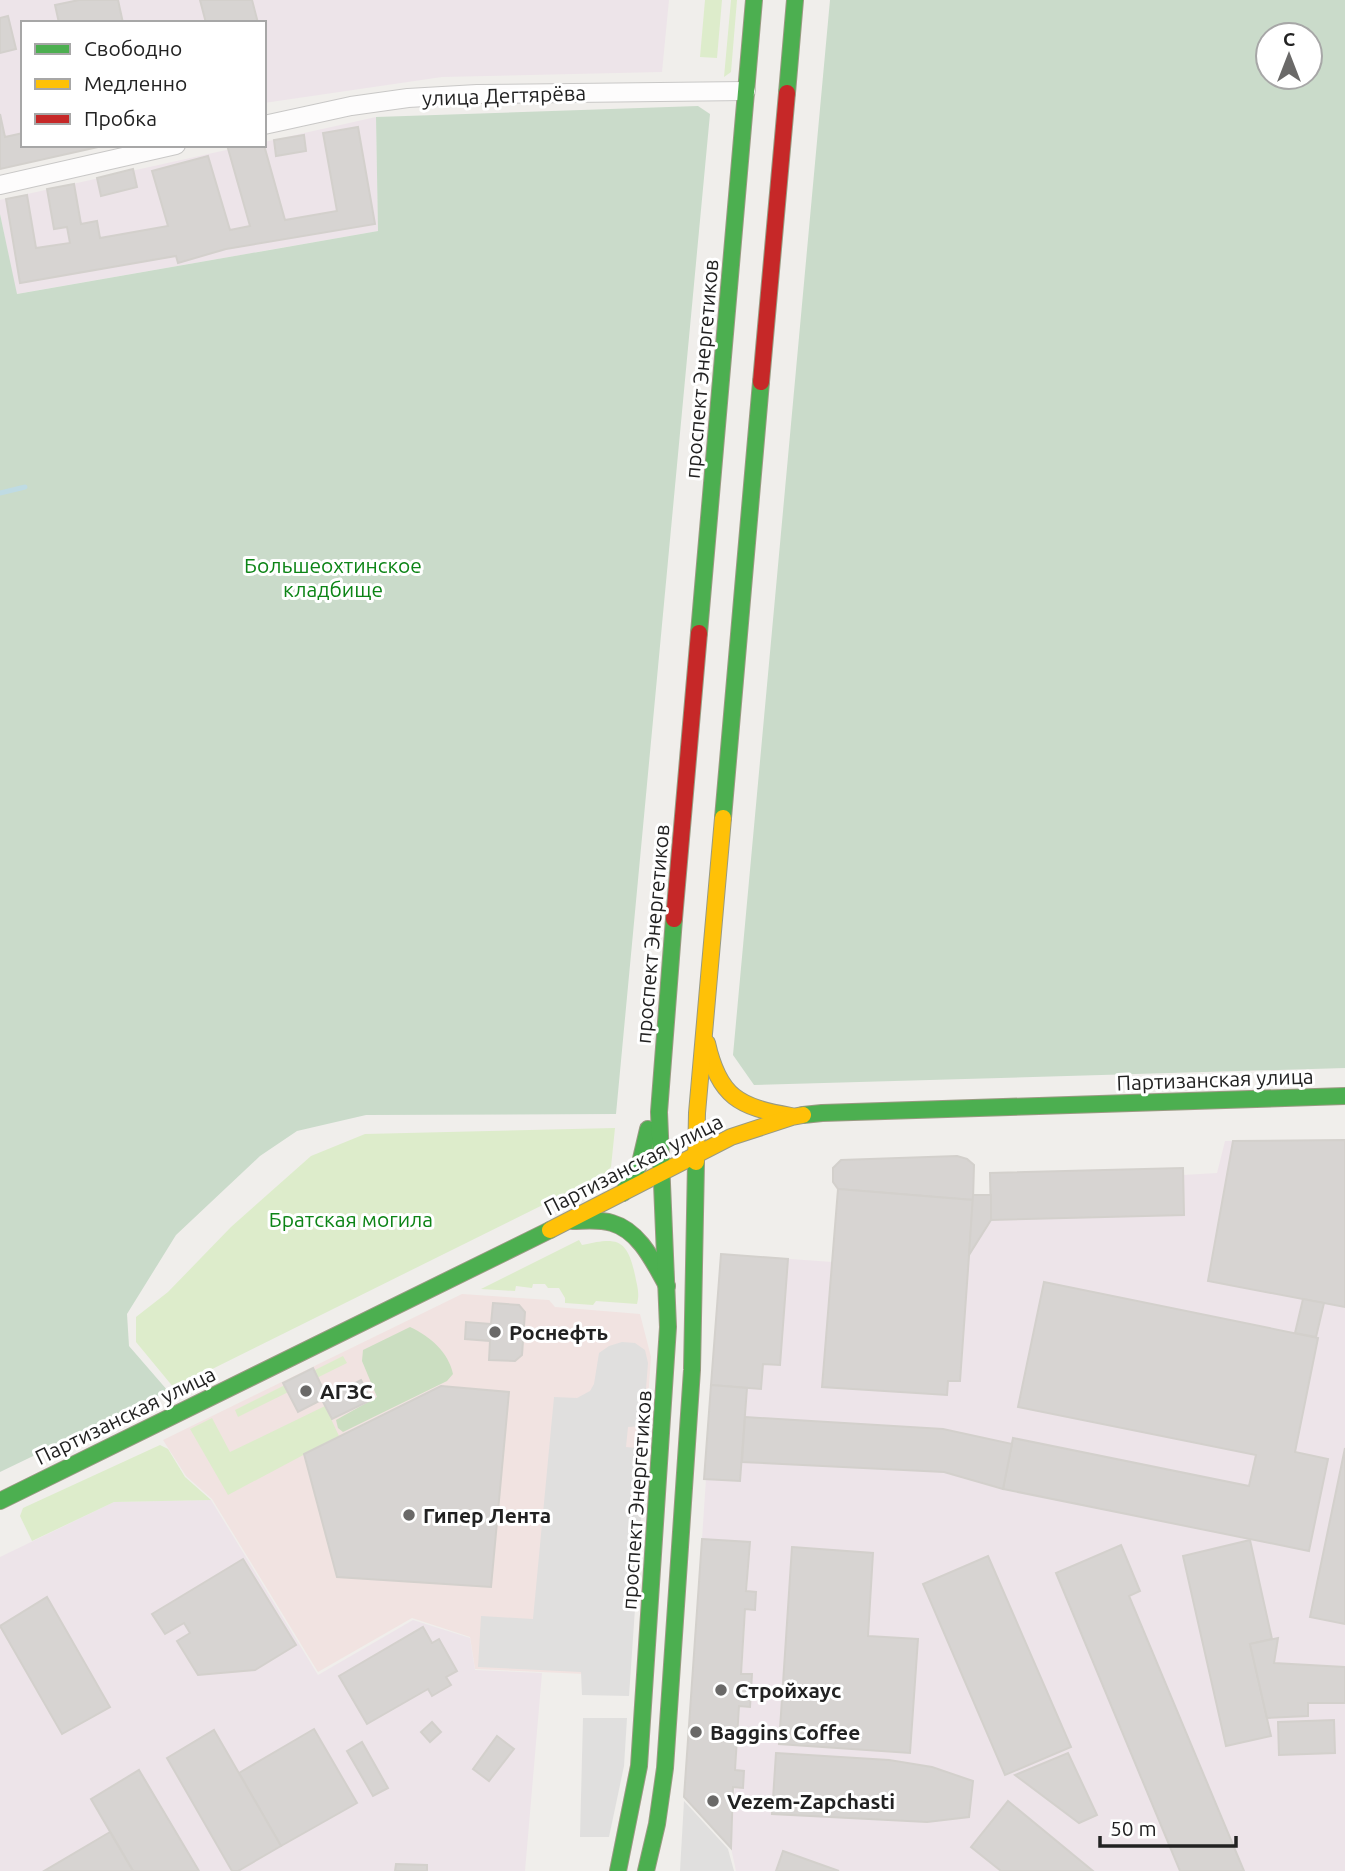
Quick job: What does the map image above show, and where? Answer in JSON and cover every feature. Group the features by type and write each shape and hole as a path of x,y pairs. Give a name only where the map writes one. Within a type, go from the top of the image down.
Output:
{"main road":[{"name":"проспект Энергетиков","path":"618,1871 640,1753 662,1440 668,1327 659,1112 754,0"},
{"path":"646,1871 657,1824 665,1768 692,1370 697,1113 795,0"},
{"path":"705,1034 717,1080 729,1096 765,1112 792,1117"},
{"path":"623,1193 636,1175 646,1150 653,1066 664,1045"},
{"name":"Партизанская улица","path":"0,1501 568,1221 697,1153 731,1137 792,1117 835,1112 1345,1096"},
{"path":"568,1221 612,1223 624,1230 639,1243 667,1286"}],"street":[{"name":"улица Дегтярёва","path":"266,125 351,106 408,98 477,94 746,91"},
{"path":"0,185 167,147"}],"shaded area":[{"path":"0,0 669,0 662,72 442,77 266,103 266,21 21,21 21,147 98,147 0,169"},
{"path":"376,117 378,231 16,294 0,214 0,200 240,147 266,147 266,142"},
{"path":"1345,1140 1345,1871 736,1871 731,1848 750,1543 702,1539 721,1254 832,1262 838,1189 833,1182 833,1168 841,1160 957,1156 974,1165 974,1195 990,1195 990,1173 1183,1168 1183,1175 1217,1173 1225,1141"},
{"path":"462,1294 549,1300 555,1307 640,1314 651,1357 628,1676 475,1669 470,1637 412,1618 318,1672 212,1499 186,1476 163,1440"},
{"path":"622,1342 635,1343 645,1350 648,1363 643,1426 628,1427 626,1447 646,1449 629,1696 582,1695 581,1672 478,1667 481,1616 533,1619 554,1397 577,1398 590,1391 594,1384 599,1353"},
{"path":"211,1500 318,1675 413,1620 470,1638 475,1670 542,1673 525,1871 0,1871 0,1557 114,1502"},
{"path":"583,1718 627,1718 624,1766 609,1837 580,1837"},
{"path":"684,1801 728,1849 734,1871 680,1871"}],"green space":[{"path":"705,0 722,0 717,58 700,57"},
{"path":"731,0 737,0 731,72 724,77"},
{"path":"830,0 1345,0 1345,1068 754,1085 733,1055"},
{"name":"Большеохтинское кладбище","path":"698,106 710,114 616,1114 366,1115 297,1131 260,1156 176,1235 127,1314 129,1346 168,1391 0,1472 0,214 17,294 378,231 376,117"},
{"name":"Братская могила","path":"615,1128 611,1167 603,1175 174,1388 136,1342 136,1317 168,1292 231,1227 311,1156 365,1134"},
{"path":"579,1240 582,1245 612,1241 624,1247 635,1275 637,1304 596,1301 593,1305 565,1303 559,1288 548,1288 545,1284 533,1284 532,1288 516,1286 515,1291 481,1289"},
{"path":"410,1327 437,1346 451,1366 453,1374 447,1381 343,1432 338,1428 336,1420 377,1397 362,1361 363,1350"},
{"path":"343,1356 347,1363 238,1417 235,1410"},
{"path":"325,1406 339,1436 228,1495 190,1429 212,1418 230,1452"},
{"path":"160,1445 168,1449 185,1477 211,1500 114,1502 32,1541 20,1516 23,1508"}],"building":[{"path":"79,0 118,0 123,21 59,21 55,5"},
{"path":"200,0 252,0 257,21 205,21"},
{"path":"8,16 16,49 0,53 0,18"},
{"path":"0,114 5,137 21,133 21,147 98,147 0,169"},
{"path":"358,127 375,224 226,249 178,263 176,256 20,283 6,199 27,195 36,248 70,243 67,227 54,229 47,189 74,184 81,224 97,221 100,238 168,226 152,171 208,156 230,230 250,226 228,147 265,147 285,220 337,211 323,133"},
{"path":"304,135 306,151 276,156 274,140"},
{"path":"133,169 137,187 101,196 97,178"},
{"path":"1345,1140 1345,1307 1208,1281 1233,1141"},
{"path":"957,1156 974,1165 973,1200 838,1189 833,1182 833,1168 841,1160"},
{"path":"1183,1168 1184,1215 991,1220 990,1173"},
{"path":"838,1189 973,1200 960,1381 948,1381 947,1395 822,1387"},
{"path":"973,1195 991,1195 991,1220 969,1255"},
{"path":"721,1254 788,1259 780,1365 763,1364 761,1389 711,1385"},
{"path":"1044,1282 1318,1338 1295,1452 1328,1459 1309,1551 1003,1489 1013,1438 1249,1486 1256,1455 1018,1407"},
{"path":"1303,1299 1324,1303 1316,1337 1295,1333"},
{"name":"Роснефть","path":"493,1303 519,1305 525,1312 522,1355 515,1361 489,1360 490,1341 465,1339 466,1322 491,1324"},
{"name":"АГЗС","path":"313,1368 327,1397 298,1412 283,1383"},
{"path":"361,1380 371,1400 332,1419 322,1400"},
{"path":"711,1385 747,1388 740,1481 704,1479"},
{"name":"Гипер Лента","path":"441,1386 509,1392 491,1587 337,1577 304,1454"},
{"path":"745,1417 943,1429 1012,1444 1003,1489 944,1472 742,1462"},
{"path":"1345,1448 1345,1624 1310,1617"},
{"name":"Стройхаус","path":"702,1539 750,1542 746,1591 756,1592 755,1610 745,1609 741,1674 752,1674 750,1707 739,1706 735,1770 744,1771 743,1788 733,1787 731,1848 684,1797"},
{"path":"1250,1540 1272,1639 1250,1644 1271,1736 1226,1746 1183,1556"},
{"path":"1121,1545 1140,1591 1129,1596 1244,1871 1180,1871 1056,1573"},
{"path":"792,1547 873,1553 868,1636 918,1639 910,1753 779,1744"},
{"path":"988,1556 1071,1747 1005,1775 923,1584"},
{"path":"243,1559 296,1645 255,1670 198,1675 177,1641 190,1633 184,1623 165,1634 152,1614"},
{"path":"47,1597 110,1707 62,1734 0,1626"},
{"path":"423,1627 432,1643 439,1639 457,1671 446,1677 451,1685 432,1696 428,1689 367,1724 339,1676"},
{"path":"1278,1638 1274,1663 1345,1667 1345,1703 1308,1703 1308,1716 1267,1718 1250,1644"},
{"path":"1334,1720 1335,1753 1279,1755 1278,1722"},
{"path":"432,1722 441,1732 430,1742 421,1732"},
{"path":"314,1729 357,1803 281,1846 239,1773"},
{"path":"214,1730 281,1846 238,1871 232,1871 167,1758"},
{"path":"497,1736 514,1749 489,1781 473,1769"},
{"path":"362,1742 388,1788 373,1796 347,1751"},
{"path":"776,1753 889,1760 932,1767 973,1781 969,1817 927,1822 772,1814"},
{"path":"1068,1753 1097,1815 1079,1823 1015,1775"},
{"path":"139,1770 199,1871 133,1871 91,1799"},
{"path":"1008,1801 1093,1871 1001,1871 971,1847"},
{"path":"110,1832 133,1871 44,1871"},
{"path":"783,1851 839,1871 776,1871"},
{"path":"396,1864 427,1865 427,1871 395,1871"}],"waterway":[{"path":"0,493 25,487"}],"traffic: fast":[{"path":"699,633 754,0"},
{"path":"787,93 795,0"},
{"path":"723,818 761,382"},
{"path":"618,1871 639,1766 668,1327 659,1112 674,919"},
{"path":"803,1115 1345,1096"},
{"path":"623,1193 640,1163 648,1129"},
{"path":"646,1871 657,1824 665,1768 692,1370 696,1162"},
{"path":"572,1221 607,1222 631,1233 645,1249 667,1286"},
{"path":"0,1501 550,1230"}],"traffic: slow":[{"path":"696,1162 697,1113 723,818"},
{"path":"707,1043 718,1076 734,1096 758,1108 791,1116"},
{"path":"550,1230 731,1137 803,1115"}],"traffic: jam":[{"path":"761,382 787,93"},
{"path":"674,919 699,633"}],"place":[{"name":"Роснефть","path":"495,1332"},
{"name":"АГЗС","path":"306,1391"},
{"name":"Гипер Лента","path":"409,1515"},
{"name":"Стройхаус","path":"721,1690"},
{"name":"Baggins Coffee","path":"696,1732"},
{"name":"Vezem-Zapchasti","path":"713,1801"}]}
